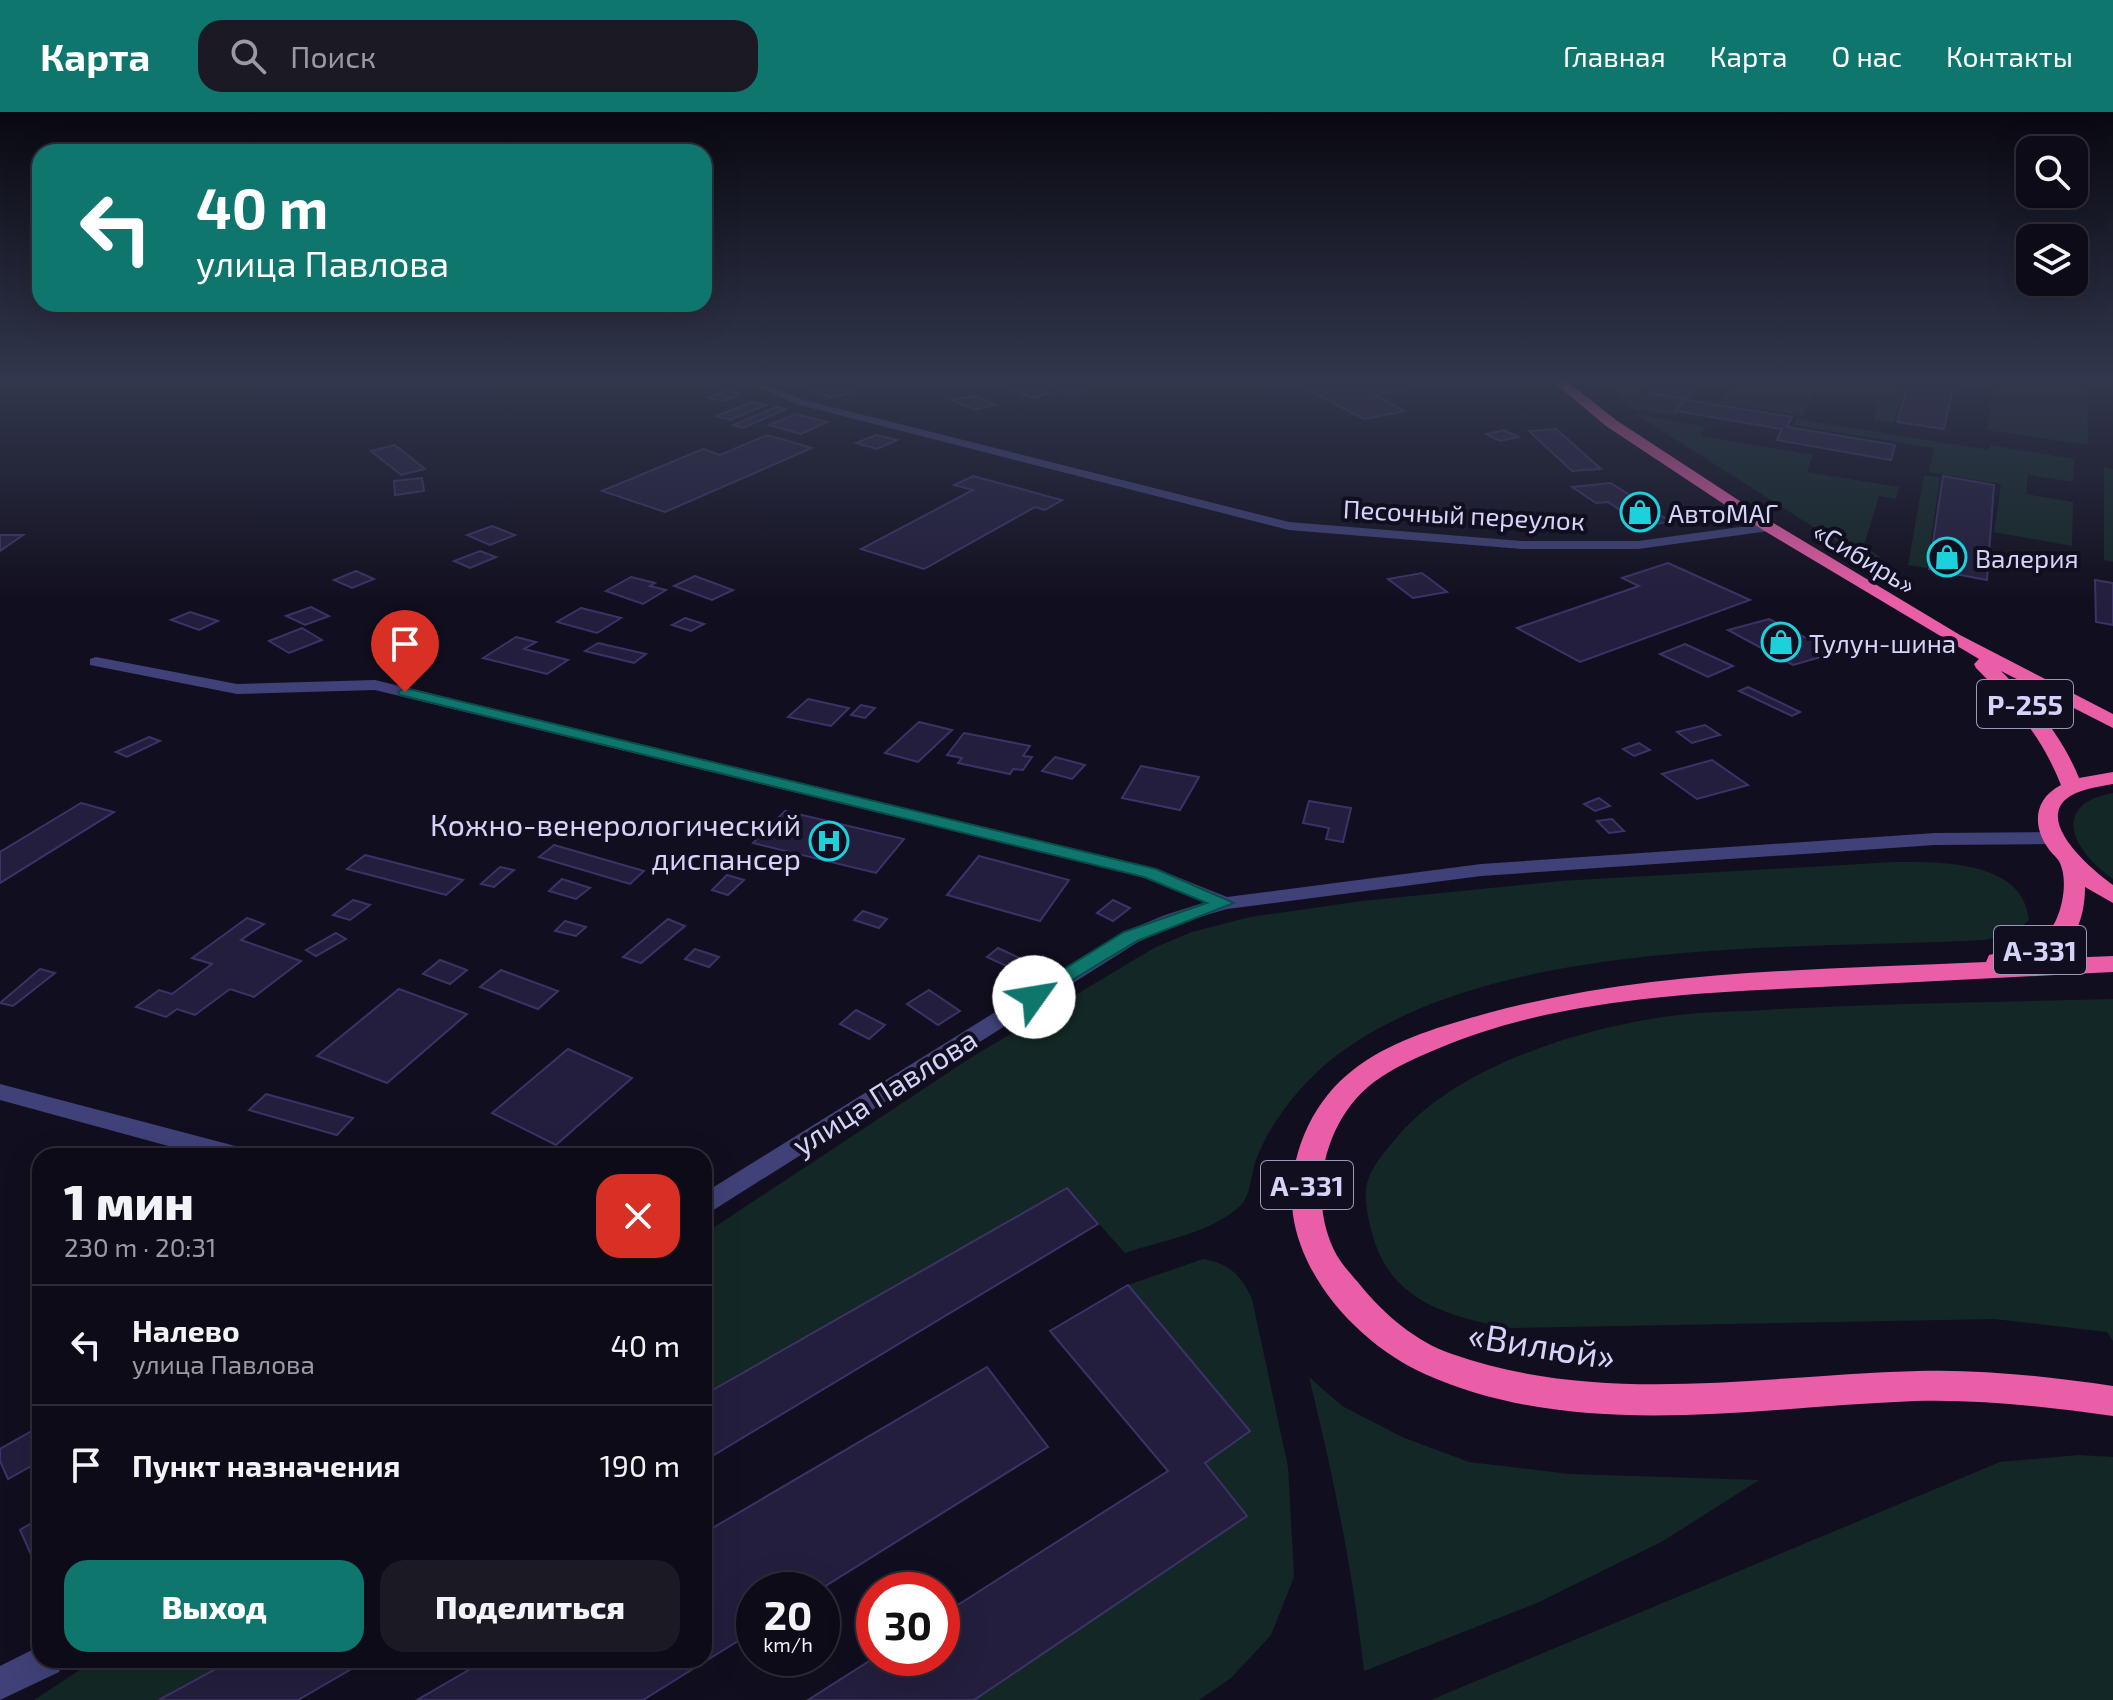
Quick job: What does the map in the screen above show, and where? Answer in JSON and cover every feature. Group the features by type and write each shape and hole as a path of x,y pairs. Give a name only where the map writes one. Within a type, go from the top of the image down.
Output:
{"highway":[{"name":"«Сибирь»","path":"1657,453 1769,527 1954,639"},
{"name":"Р-255","path":"1954,639 2113,722"},
{"name":"Р-255","path":"1954,639 2011,688 2034,715 2081,784"},
{"path":"2113,769 2081,784 2049,805 2045,817 2058,851 2072,866 2113,896"},
{"path":"2081,784 2113,778"},
{"name":"А-331","path":"1945,975 2047,947 2062,930 2075,906 2072,866"},
{"name":"А-331","path":"1945,975 2113,964"},
{"name":"«Вилюй»","path":"1945,975 1779,978 1668,986 1565,1005 1426,1045 1367,1073 1347,1092 1320,1131 1308,1177 1306,1200 1318,1251 1346,1296 1380,1329 1447,1370 1487,1383 1600,1398 1660,1399 1919,1386 2113,1401"}],"street":[{"name":"Песочный переулок","path":"1002,453 1289,526 1522,545 1638,545 1769,527"},
{"path":"96,662 237,689 375,685 1150,873 1225,903"},
{"name":"улица Павлова","path":"712,1201 1131,937 1172,919 1225,903 1481,870 1935,839 2053,838"},
{"path":"0,1092 209,1148"},
{"path":"0,1684 32,1668"}],"green space":[{"path":"1697,453 1802,453 1813,455 1807,472 1899,487 1896,499 1879,496 1864,546 1880,557 1864,559"},
{"path":"1933,453 2039,453 2074,459 2073,482 2028,475 2026,494 2073,502 2072,546 1994,532 2001,484 1929,472"},
{"path":"2104,467 2113,469 2113,562 2104,560"},
{"path":"1924,475 1940,477 1927,568 1908,565"},
{"path":"2113,793 2113,879 2087,856 2074,830 2074,818 2080,808 2093,799"},
{"path":"1895,862 1934,863 1977,868 1996,875 2012,886 2023,900 2029,920 2013,934 1984,940 1734,949 1644,957 1556,969 1473,990 1397,1019 1320,1069 1298,1092 1269,1132 1256,1160 1244,1201 1216,1222 1186,1235 1125,1253 1067,1188 712,1390 712,1229 972,1057 1154,948 1192,932 1250,917 1362,901 1560,881"},
{"path":"2113,999 2113,1341 2107,1332 1995,1319 1506,1328 1442,1310 1406,1290 1380,1256 1372,1233 1366,1202 1368,1180 1398,1136 1423,1111 1453,1089 1523,1054 1561,1041 1635,1022 1697,1013 1862,1005"},
{"path":"1203,1259 1234,1272 1252,1299 1288,1467 1294,1577 1271,1635 1231,1678 1199,1700 974,1700 1247,1516 1205,1463 1249,1431 1128,1285"},
{"path":"1309,1377 1342,1406 1402,1437 1469,1462 1569,1474 1759,1480 1663,1541 1539,1602 1364,1671 1341,1523"},
{"path":"2078,1455 2113,1457 2113,1700 1431,1700 2000,1462"},
{"path":"83,1668 217,1668 159,1700 34,1700"}],"building":[{"path":"374,453 405,453 425,469 401,475"},
{"path":"693,453 800,453 665,512 602,491"},
{"path":"1553,453 1583,453 1601,469 1572,471"},
{"path":"1852,453 1893,453 1891,460"},
{"path":"973,476 1062,500 1045,510 1035,507 924,569 861,549 973,490 954,485"},
{"path":"1943,476 1994,485 1987,580 1929,569"},
{"path":"422,478 424,491 395,495 394,481"},
{"name":"АвтоМАГ","path":"1611,483 1671,522 1643,525 1608,502 1596,503 1572,487"},
{"path":"492,526 515,535 490,545 467,535"},
{"path":"0,535 23,535 0,551"},
{"path":"480,551 496,557 470,568 454,561"},
{"path":"1668,563 1750,600 1580,662 1517,628 1639,586 1622,578"},
{"path":"356,571 374,579 352,588 334,580"},
{"path":"1422,573 1447,592 1413,598 1388,579"},
{"path":"695,576 733,590 712,600 674,586"},
{"path":"631,577 655,583 650,586 666,590 643,604 606,591"},
{"path":"2095,580 2113,583 2113,625 2096,622"},
{"path":"311,607 329,616 305,625 286,616"},
{"path":"581,608 621,618 597,633 557,622"},
{"path":"190,612 218,621 199,630 171,620"},
{"path":"685,618 704,624 691,631 672,625"},
{"name":"Тулун-шина","path":"1769,619 1835,653 1793,665 1728,630"},
{"path":"302,628 322,640 289,653 269,641"},
{"path":"516,637 536,642 524,649 568,660 547,674 483,658"},
{"path":"598,643 646,654 634,663 585,651"},
{"path":"1685,644 1733,666 1708,677 1660,654"},
{"path":"1748,687 1800,712 1792,716 1739,691"},
{"path":"808,699 849,708 831,726 788,717"},
{"path":"861,705 875,708 865,718 851,715"},
{"path":"919,722 952,730 918,762 885,753"},
{"path":"1705,725 1720,735 1692,743 1677,732"},
{"path":"964,733 1030,746 1023,756 1032,757 1023,770 1013,769 1010,774 958,763 962,758 947,755"},
{"path":"149,737 160,741 127,757 116,752"},
{"path":"1639,743 1650,750 1634,756 1623,749"},
{"path":"1055,757 1085,765 1072,779 1042,771"},
{"path":"1712,760 1748,785 1697,799 1662,774"},
{"path":"1141,766 1199,777 1180,810 1122,798"},
{"path":"1599,798 1610,806 1595,811 1584,804"},
{"path":"1309,801 1351,808 1343,842 1326,839 1329,828 1303,823"},
{"path":"81,803 114,812 0,883 0,852"},
{"name":"Кожно-венерологический диспансер","path":"785,811 904,839 876,873 753,843"},
{"path":"1612,819 1624,831 1609,833 1597,821"},
{"path":"554,845 644,871 630,884 539,857"},
{"path":"365,855 463,880 446,895 347,869"},
{"path":"979,856 1069,880 1040,921 947,895"},
{"path":"500,867 514,870 494,887 481,884"},
{"path":"727,875 744,880 728,895 712,890"},
{"path":"562,879 590,888 576,899 549,891"},
{"path":"353,900 370,905 350,920 333,915"},
{"path":"1113,900 1130,908 1113,921 1097,913"},
{"path":"863,911 887,919 879,928 854,920"},
{"path":"247,918 264,924 241,940 301,961 254,997 230,989 195,1015 177,1009 166,1017 136,1007 159,990 172,994 212,964 192,958"},
{"path":"668,919 685,926 641,963 623,957"},
{"path":"565,921 586,927 576,936 555,931"},
{"path":"336,933 346,939 316,956 306,950"},
{"path":"998,948 1026,961 1015,970 987,957"},
{"path":"695,949 719,957 709,967 685,959"},
{"path":"440,960 467,970 450,984 423,974"},
{"path":"40,969 55,973 13,1006 0,1003"},
{"path":"501,970 558,991 538,1009 480,987"},
{"path":"399,989 467,1014 387,1083 317,1056"},
{"path":"929,990 960,1011 938,1025 907,1004"},
{"path":"856,1010 885,1025 869,1039 840,1024"},
{"path":"568,1049 632,1078 556,1145 492,1113"},
{"path":"266,1094 353,1118 337,1135 249,1110"},
{"path":"1067,1188 1098,1224 712,1456 712,1390"},
{"path":"1128,1285 1250,1431 1205,1463 1247,1516 974,1700 808,1700 856,1669 856,1676 960,1676 960,1604 1168,1471 1050,1331"},
{"path":"987,1367 1048,1447 840,1577 840,1572 736,1572 736,1642 712,1657 712,1528"},
{"path":"32,1431 32,1466 8,1479 0,1461 0,1449"},
{"path":"32,1523 32,1557 20,1530"},
{"path":"217,1668 353,1668 298,1700 159,1700"},
{"path":"472,1668 694,1668 643,1700 417,1700"}],"place":[{"name":"АвтоМАГ","path":"1640,512"},
{"name":"Валерия","path":"1947,557"},
{"name":"Тулун-шина","path":"1781,642"},
{"name":"Кожно-венерологический диспансер","path":"829,841"}],"route":[{"path":"405,692 1150,873 1225,903 1172,919 1131,937 1034,997"}]}
